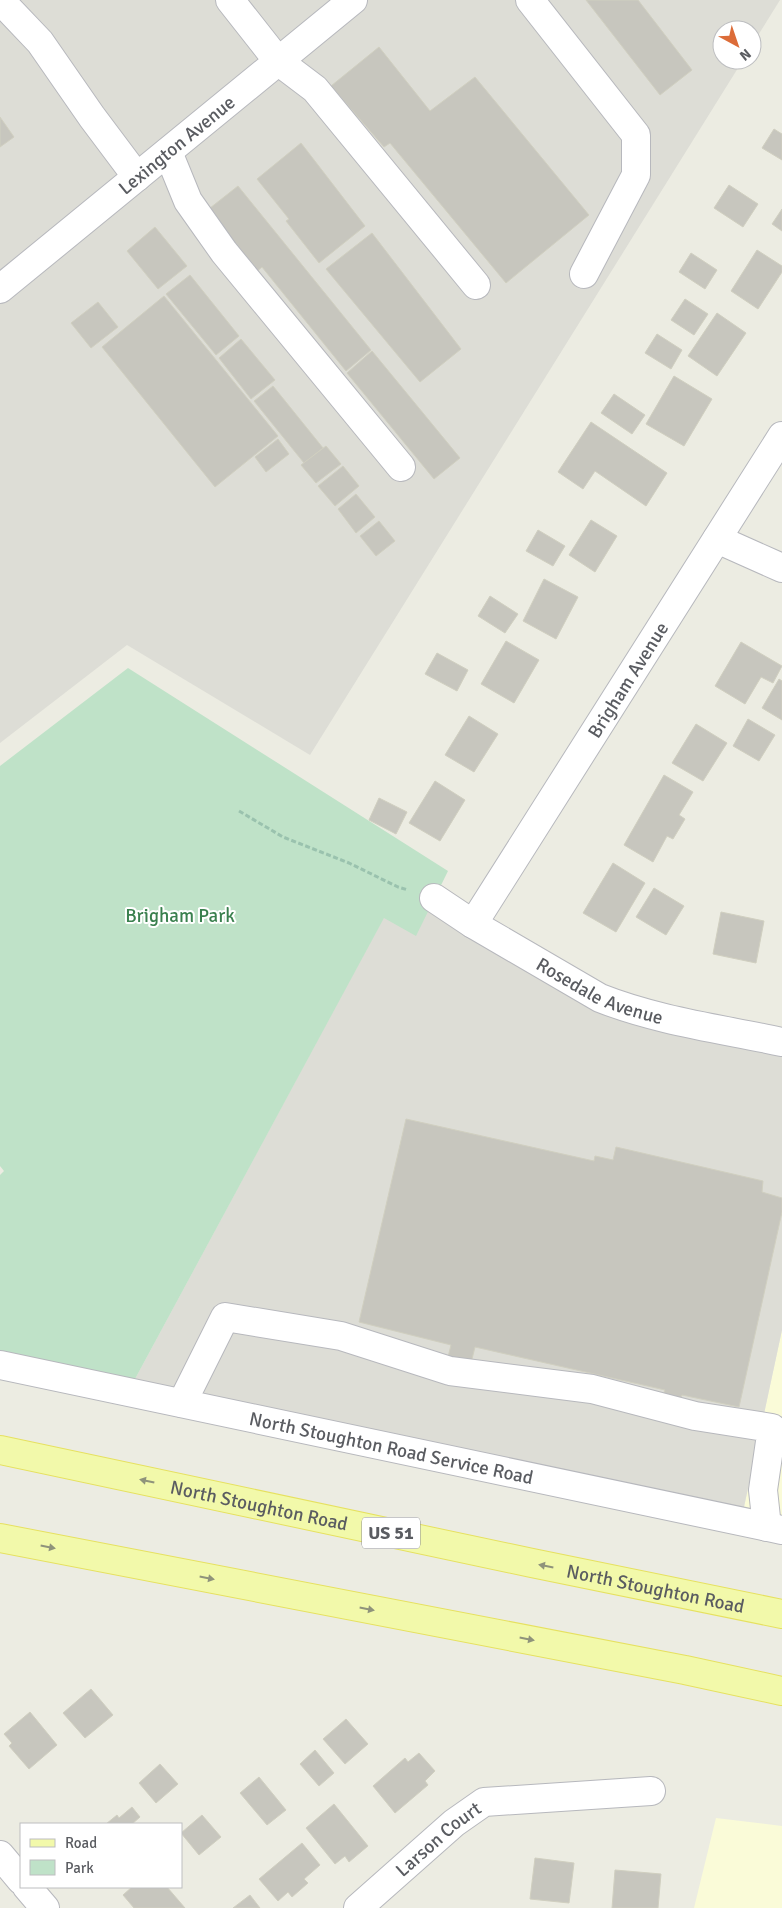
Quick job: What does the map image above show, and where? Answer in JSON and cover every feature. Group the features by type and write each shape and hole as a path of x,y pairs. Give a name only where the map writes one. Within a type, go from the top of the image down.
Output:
{"main road":[{"name":"North Stoughton Road","path":"0,1450 532,1564 782,1614"},
{"path":"0,1538 685,1670 782,1691"}],"street":[{"path":"0,0 40,42 137,178"},
{"path":"230,0 278,61 315,90 476,285"},
{"name":"Lexington Avenue","path":"0,289 353,0"},
{"path":"530,0 636,135 636,175 584,274"},
{"path":"168,152 188,201 224,252 401,467"},
{"name":"Brigham Avenue","path":"473,924 782,436"},
{"path":"717,539 782,568"},
{"name":"Rosedale Avenue","path":"434,898 473,924 600,998 620,1006 650,1014 782,1042"},
{"path":"182,1403 225,1317 341,1336 450,1371 592,1388 694,1416 772,1428 763,1490 774,1528"},
{"name":"North Stoughton Road Service Road","path":"0,1365 774,1528"},
{"name":"Larson Court","path":"358,1908 454,1823 484,1802 651,1791"},
{"path":"0,1855 20,1879"},
{"path":"28,1888 45,1908"}],"path":[{"path":"239,811 283,837 349,863 398,887 434,898"}],"shaded area":[{"path":"0,0 780,0 762,29 762,20 712,20 712,70 737,70 310,755 127,645 0,743"},
{"path":"434,898 600,998 782,1042 782,1330 741,1521 128,1392 384,917"},
{"path":"782,1330 782,1530 741,1521"},
{"path":"716,1818 782,1826 782,1908 694,1908"}],"green space":[{"name":"Brigham Park","path":"128,668 448,871 416,936 384,918 128,1392 0,1352 0,1175 4,1171 0,1166 0,766"}],"building":[{"path":"586,0 638,0 692,70 660,95"},
{"path":"379,47 430,111 475,77 589,215 506,283 390,143 384,147 331,86"},
{"path":"0,117 14,137 0,147"},
{"path":"774,129 782,134 782,160 762,148"},
{"path":"301,143 365,226 319,263 286,221 289,219 257,179"},
{"path":"729,185 758,204 743,227 714,208"},
{"path":"238,186 371,350 346,371 262,267 255,273 205,212"},
{"path":"782,209 782,231 772,224"},
{"path":"155,227 187,266 158,289 127,251"},
{"path":"372,233 461,349 420,382 326,269"},
{"path":"757,250 782,266 782,272 758,309 731,291"},
{"path":"691,253 717,270 705,289 679,272"},
{"path":"190,275 239,336 216,355 166,294"},
{"path":"164,296 278,436 215,487 102,347"},
{"path":"685,299 708,314 694,335 671,320"},
{"path":"98,302 118,327 91,348 71,323"},
{"path":"717,313 746,333 717,376 688,356"},
{"path":"657,334 682,350 671,369 645,353"},
{"path":"241,339 275,380 251,399 219,358"},
{"path":"372,351 460,458 434,479 347,373"},
{"path":"674,376 712,399 684,446 646,424"},
{"path":"273,386 323,448 304,463 254,401"},
{"path":"614,394 645,415 632,434 601,413"},
{"path":"591,422 667,473 646,506 595,471 583,489 558,472"},
{"path":"278,439 289,454 266,472 255,457"},
{"path":"326,446 341,464 316,483 301,465"},
{"path":"343,466 359,486 335,506 318,486"},
{"path":"356,494 375,517 356,533 338,509"},
{"path":"591,520 617,536 595,572 569,555"},
{"path":"379,521 395,541 376,556 360,536"},
{"path":"538,530 565,546 553,566 526,551"},
{"path":"544,579 578,597 556,639 523,621"},
{"path":"490,596 518,614 505,633 478,616"},
{"path":"506,641 539,660 514,703 481,684"},
{"path":"741,642 782,666 773,683 761,677 745,704 715,686"},
{"path":"437,653 468,670 457,691 425,674"},
{"path":"779,679 782,681 782,720 762,708"},
{"path":"469,716 498,734 474,772 445,755"},
{"path":"748,719 775,735 759,761 733,746"},
{"path":"696,724 727,743 703,781 672,763"},
{"path":"664,775 693,792 679,815 685,819 673,839 667,836 653,862 624,845"},
{"path":"435,781 465,800 440,841 409,823"},
{"path":"379,798 407,812 396,834 369,820"},
{"path":"613,863 645,883 616,932 583,913"},
{"path":"654,888 684,906 666,935 636,917"},
{"path":"721,912 764,921 756,963 713,954"},
{"path":"406,1119 594,1161 595,1156 613,1160 616,1147 763,1181 762,1192 782,1198 782,1212 739,1407 682,1395 679,1404 661,1400 665,1390 475,1347 470,1367 447,1361 451,1345 359,1322"},
{"path":"91,1689 113,1715 85,1738 63,1713"},
{"path":"30,1712 57,1745 29,1769 9,1746 12,1743 4,1734"},
{"path":"346,1719 368,1744 345,1764 323,1739"},
{"path":"315,1750 334,1773 319,1786 300,1764"},
{"path":"419,1753 435,1771 425,1781 428,1785 395,1813 373,1786 405,1758 408,1762"},
{"path":"160,1764 178,1784 156,1803 139,1783"},
{"path":"259,1777 286,1810 267,1825 240,1793"},
{"path":"334,1804 368,1846 349,1862 345,1856 335,1864 306,1828"},
{"path":"132,1807 140,1817 133,1823 107,1823 117,1815 119,1818"},
{"path":"202,1815 221,1837 199,1855 182,1832"},
{"path":"302,1843 320,1865 304,1879 308,1883 292,1897 288,1892 278,1901 259,1879"},
{"path":"535,1858 574,1863 569,1903 530,1899"},
{"path":"615,1870 661,1874 658,1908 612,1908"},
{"path":"131,1888 168,1888 185,1908 134,1908 123,1895"},
{"path":"250,1895 260,1908 233,1908"}]}
